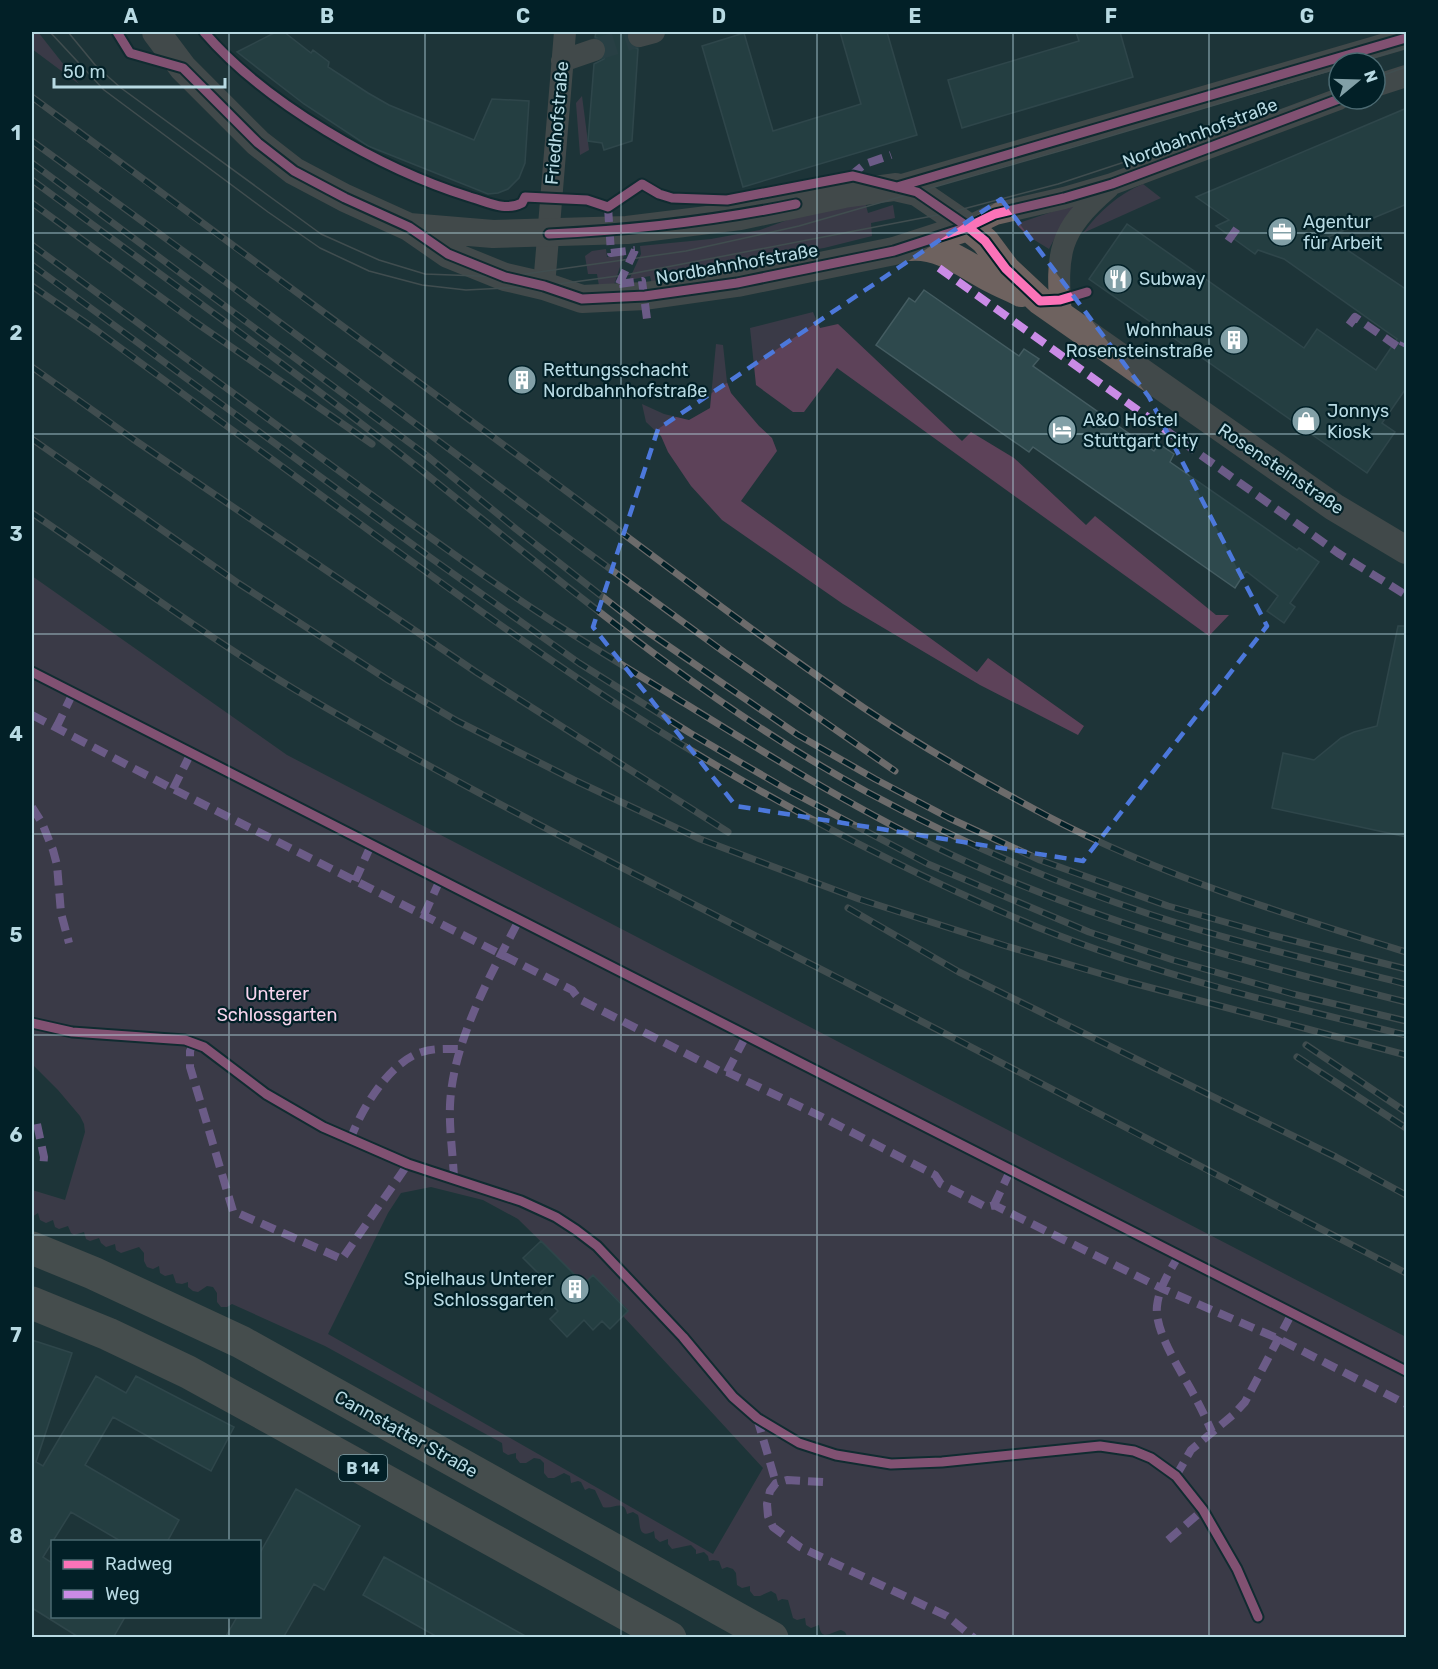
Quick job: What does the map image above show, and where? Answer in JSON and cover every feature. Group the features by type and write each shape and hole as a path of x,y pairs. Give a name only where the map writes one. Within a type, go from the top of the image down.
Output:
{"main road":[{"name":"Cannstatter Straße","path":"32,1248 241,1342 772,1638"},
{"name":"B 14","path":"32,1303 108,1334 188,1372 670,1638"}],"street":[{"name":"Nordbahnhofstraße","path":"156,32 183,68 258,142 294,171 345,198 409,227 448,255 505,277 544,286 582,299 645,296 737,283 904,247 968,227 995,214 1112,184 1327,103"},
{"name":"Friedhofstraße","path":"544,286 565,32"},
{"name":"Nordbahnhofstraße","path":"409,227 494,234 627,230 740,216 852,192 895,187 1170,105 1407,38"},
{"path":"562,61 594,50"},
{"path":"1387,82 1407,76"},
{"path":"1050,309 1064,243 1075,220 1112,184"},
{"name":"Rosensteinstraße","path":"895,187 917,192 968,227 985,242 1006,269 1050,309 1327,502 1407,550"},
{"name":"Rosensteinstraße","path":"904,247 923,246 943,251 1050,309"}],"highlighted area":[{"path":"1001,199 1149,397 1267,626 1083,861 736,806 593,627 658,429"}],"green space":[{"path":"32,32 38,32 79,84 32,49"},
{"path":"582,96 589,150 580,155 576,103"},
{"path":"1143,184 1161,198 1083,233 1110,204"},
{"path":"865,202 868,213 893,205 895,218 871,223 872,236 824,248 763,258 729,273 652,284 650,276 629,280 641,254 640,246 711,239 760,230 793,218"},
{"path":"1081,202 1061,226 1049,249 1028,236 1016,224"},
{"path":"606,249 607,257 624,255 613,288 599,286 597,274 588,274 585,256 592,251"},
{"path":"813,312 820,328 838,324 962,441 971,432 1014,458 1086,525 1095,516 1216,615 1229,615 1209,636 837,368 804,412 793,412 756,385 750,328"},
{"path":"716,344 723,345 727,382 731,393 772,438 777,451 741,501 977,672 988,658 1084,726 1078,735 980,685 843,604 722,520 691,486 668,452 661,436 646,422 642,404 664,414 689,420 710,408"},
{"name":"Unterer Schlossgarten","path":"32,576 287,755 1406,1337 1406,1637 848,1638 841,1630 824,1635 819,1625 811,1628 806,1625 805,1618 797,1620 793,1618 788,1600 778,1601 776,1594 771,1591 754,1596 750,1591 750,1586 742,1588 737,1585 736,1573 733,1569 727,1567 722,1569 719,1561 709,1561 704,1552 696,1554 696,1550 691,1545 672,1549 668,1544 668,1539 660,1542 655,1538 654,1531 645,1534 641,1530 638,1515 633,1512 627,1514 626,1509 621,1506 603,1507 595,1490 589,1488 585,1490 581,1482 571,1483 570,1476 564,1473 548,1478 544,1473 544,1463 540,1459 534,1458 526,1463 520,1463 516,1458 516,1453 508,1455 503,1452 502,1443 325,1346 232,1304 221,1307 217,1302 217,1293 213,1287 207,1286 198,1292 193,1291 188,1287 188,1282 176,1283 173,1274 165,1276 160,1273 159,1266 153,1269 147,1267 144,1253 139,1247 121,1253 116,1250 115,1244 106,1247 99,1238 90,1241 86,1239 84,1232 74,1235 68,1226 59,1229 55,1227 53,1220 46,1223 40,1220 38,1213 32,1217 32,1190 65,1200 85,1132 80,1116 32,1064","holes":["431,1187 483,1200 518,1219 584,1284 593,1275 628,1310 623,1316 763,1468 713,1554 328,1334 388,1213 401,1193"]}],"building":[{"path":"276,32 284,32 311,53 313,50 329,62 328,67 389,105 474,140 492,99 529,101 525,163 519,178 508,189 488,194 368,146 304,104 237,52"},
{"path":"596,32 626,32 629,45 638,49 632,141 604,150 602,143 588,141 594,64 604,59 607,52 607,45 603,40 595,37"},
{"path":"840,32 887,32 917,135 743,187 702,46 744,33 773,131 861,104"},
{"path":"1076,32 1120,32 1133,77 962,128 948,80 1079,41"},
{"path":"1407,108 1407,204 1328,237 1407,290 1407,387 1382,423 1395,432 1367,473 1089,279 1127,224 1304,348 1317,329 1376,370 1397,339 1284,259 1258,250 1255,254 1216,226 1229,220 1196,197"},
{"name":"A&O Hostel Stuttgart City","path":"924,290 1019,356 1024,349 1039,359 1033,366 1154,451 1159,444 1174,454 1170,462 1297,550 1299,548 1319,562 1290,603 1295,607 1284,623 1267,611 1278,596 1246,571 1235,588 1033,447 1029,452 876,345 909,298 915,302"},
{"path":"1398,626 1407,626 1407,837 1272,808 1283,753 1314,760 1341,738 1377,726"},
{"name":"Spielhaus Unterer Schlossgarten","path":"541,1241 584,1284 593,1275 628,1311 610,1329 602,1321 593,1330 584,1320 567,1337 550,1319 558,1311 540,1293 549,1284 523,1258"},
{"path":"32,1340 72,1353 36,1462 43,1466 96,1376 126,1393 136,1376 234,1427 211,1471 113,1417 85,1465 179,1520 168,1540 119,1540 71,1512 54,1540 51,1540 43,1557 51,1562 51,1618 124,1618 113,1638 80,1638 32,1608"},
{"path":"296,1489 360,1526 324,1590 314,1584 283,1638 225,1638 236,1618 261,1618 261,1551"},
{"path":"384,1557 529,1638 439,1638 363,1595"}],"tunnel":[{"path":"594,50 639,36"}],"tram line":[{"path":"50,32 104,90 320,248 369,271 422,285 466,290 544,286 625,275 948,213 1058,184 1327,95"},
{"path":"68,32 96,66 121,88 321,234 379,260 425,274 505,277 686,251 799,226 1327,72"},
{"path":"1387,54 1406,48"},
{"path":"1387,74 1406,67"}],"railway":[{"path":"32,97 751,628 908,737 1047,816 1134,857 1269,908 1406,952"},
{"path":"32,141 724,652 895,771"},
{"path":"32,163 426,455 645,630 798,735 949,818 1040,860 1168,906 1406,969"},
{"path":"32,180 325,396 637,641 692,682 807,758 935,827 1077,888 1212,934 1406,984"},
{"path":"32,203 195,322 372,444"},
{"path":"32,245 365,490 519,599 739,737 866,811 931,845 988,871 1105,917 1224,954 1406,1002"},
{"path":"32,265 431,558 579,663 690,733 786,789 928,864 1089,932 1173,960 1293,994 1406,1021"},
{"path":"32,286 551,660 702,757 842,836 988,906 1037,927 1127,960 1220,988 1406,1035"},
{"path":"32,367 133,439 476,672 728,832"},
{"path":"32,439 238,583 388,680 457,721 574,780 700,839 859,899 1006,946 1129,982 1406,1055"},
{"path":"32,513 194,625 294,689 361,728 564,838 1406,1273"},
{"path":"848,908 959,972 1336,1157 1406,1195"},
{"path":"1306,1045 1406,1112"},
{"path":"1297,1057 1406,1128"}],"marked path":[{"path":"850,176 865,164 891,155"},
{"path":"608,207 611,253 635,250"},
{"path":"1228,241 1238,227"},
{"path":"619,284 635,250"},
{"path":"939,268 1338,553 1406,595"},
{"path":"619,284 642,281 647,319"},
{"path":"1349,325 1355,317 1401,349 1404,343"},
{"path":"56,728 73,693"},
{"path":"32,715 173,789 572,990 579,999 720,1071 727,1072 820,1116 935,1175 941,1184 986,1207 994,1205 1161,1288 1279,1339 1406,1404"},
{"path":"173,789 191,753"},
{"path":"32,807 42,823 53,850 57,865 61,913 69,943"},
{"path":"355,881 371,845"},
{"path":"424,915 440,880"},
{"path":"454,1179 450,1105 458,1057 475,1009 519,920"},
{"path":"727,1072 746,1036"},
{"path":"194,1042 190,1051 190,1067 233,1211 342,1259 408,1164"},
{"path":"350,1140 361,1115 378,1088 398,1066 422,1052 459,1049"},
{"path":"37,1124 44,1157 43,1168"},
{"path":"994,1205 1011,1169"},
{"path":"1179,1255 1160,1292 1157,1317 1171,1354 1212,1432"},
{"path":"1176,1476 1191,1450 1245,1402 1292,1313"},
{"path":"757,1418 776,1483"},
{"path":"823,1482 787,1480 776,1483 770,1491 767,1504 768,1516 773,1527 800,1547 947,1616 974,1638"},
{"path":"1168,1540 1203,1510"}],"cycle path":[{"path":"117,32 130,53 183,68 258,143 294,171 345,198 409,227 448,254 505,277 544,286 582,299 645,296 737,283 894,251 968,227 995,214 1112,184 1327,103"},
{"path":"204,32 259,84 326,131 362,151 435,185 490,203 516,206 522,203 525,197 587,200 608,207 642,184 659,194 672,198 727,200 853,176 917,192 985,241 1006,269 1040,301 1060,300 1087,292"},
{"path":"897,187 1406,38"},
{"path":"549,234 673,224 796,204"},
{"path":"32,672 1406,1371"},
{"path":"32,1023 72,1032 185,1040 204,1047 266,1094 323,1127 408,1164 521,1201 556,1217 597,1246 683,1337 733,1397 757,1418 799,1443 836,1455 891,1464 942,1462 1100,1446 1134,1451 1151,1458 1176,1476 1203,1510 1237,1569 1258,1617"}],"place":[{"name":"Agentur für Arbeit","path":"1282,232"},
{"name":"Subway","path":"1118,279"},
{"name":"Wohnhaus Rosensteinstraße","path":"1234,340"},
{"name":"Rettungsschacht Nordbahnhofstraße","path":"522,380"},
{"name":"Jonnys Kiosk","path":"1306,421"},
{"name":"A&O Hostel Stuttgart City","path":"1062,430"},
{"name":"Spielhaus Unterer Schlossgarten","path":"575,1289"}]}
